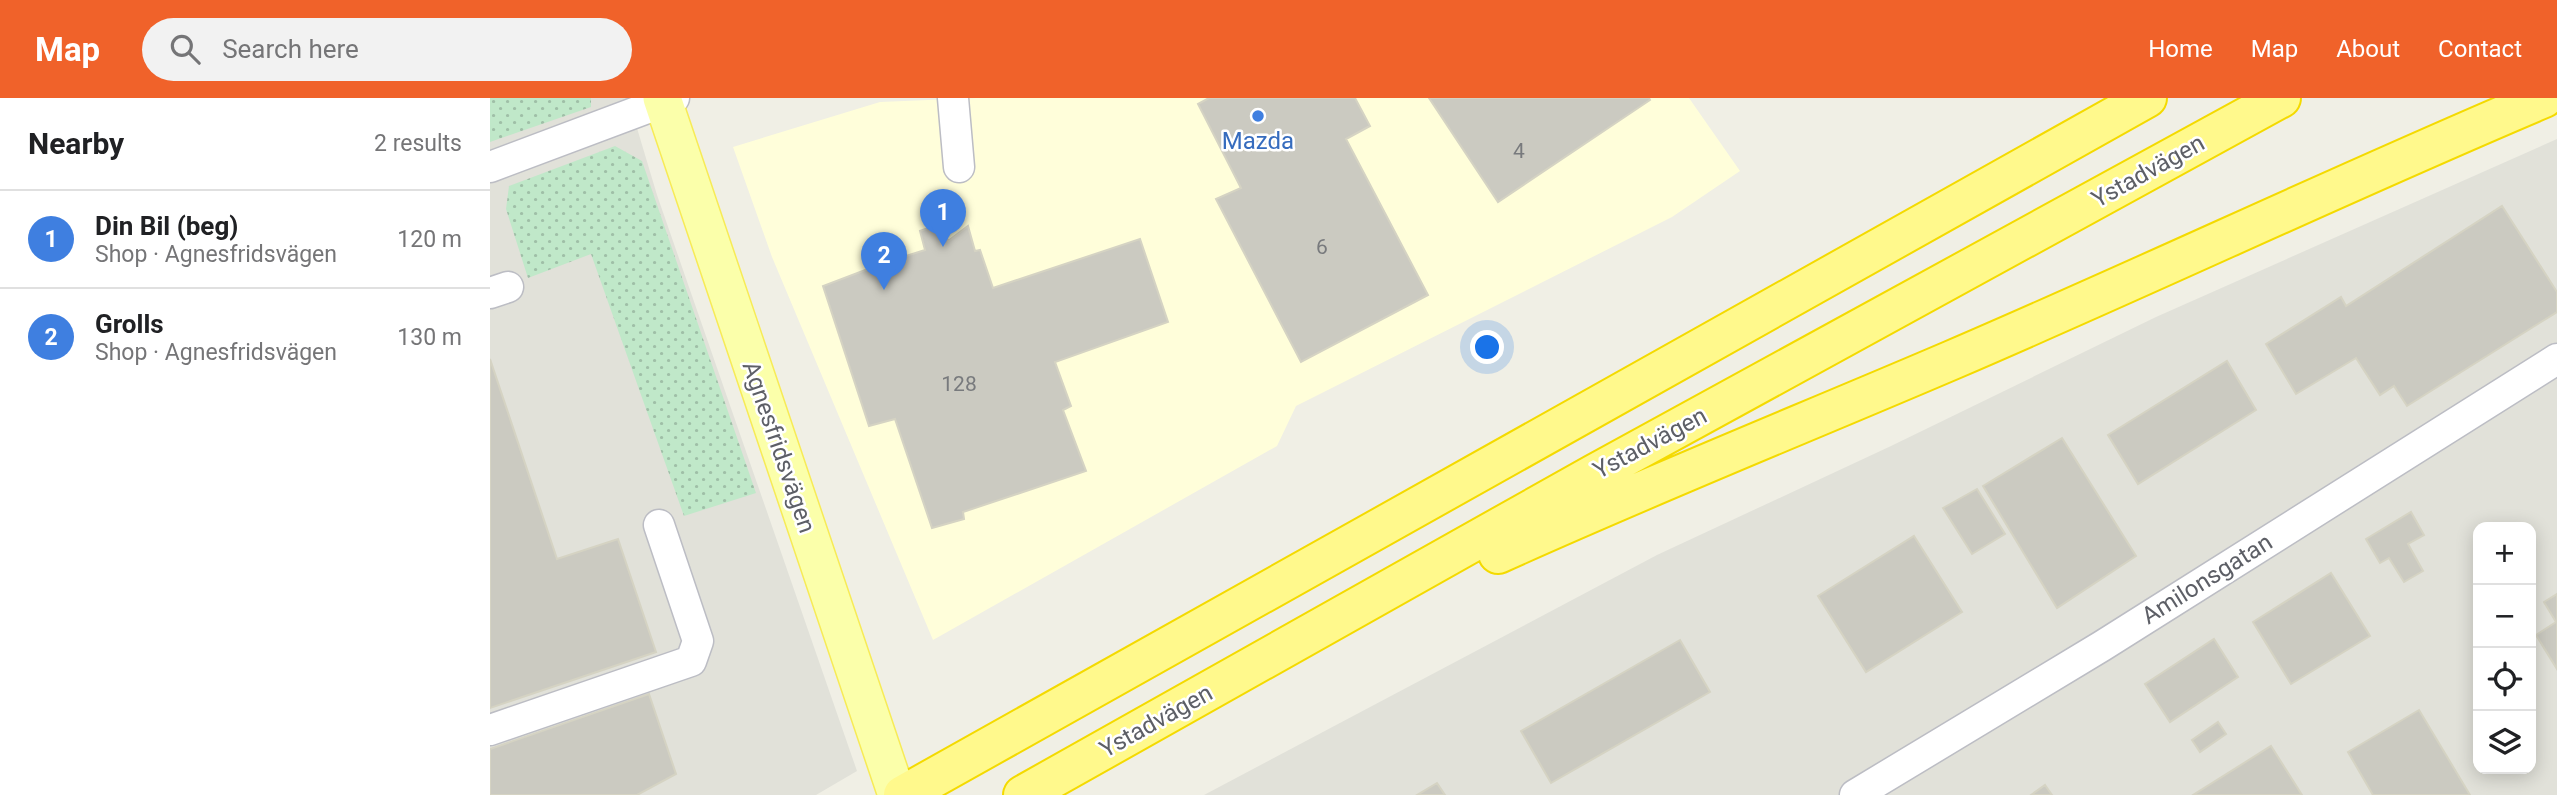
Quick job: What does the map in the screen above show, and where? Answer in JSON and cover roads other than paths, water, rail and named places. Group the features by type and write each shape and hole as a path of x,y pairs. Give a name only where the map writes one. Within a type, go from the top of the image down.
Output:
{"highway":[{"path":"903,795 2147,98"},
{"name":"Ystadvägen","path":"1023,795 1594,474 2281,98"},
{"path":"1279,653 1631,494 1952,360 2423,149 2544,98"}],"main road":[{"name":"Agnesfridsvägen","path":"666,100 897,795"}],"street":[{"path":"953,98 959,167"},
{"path":"490,167 666,100"},
{"name":"Amilonsgatan","path":"1855,795 2102,646 2557,359"},
{"path":"490,730 691,661 698,641 659,525"}],"place":[{"name":"Mazda","path":"1258,116"},
{"name":"Din Bil (beg)","path":"943,247"},
{"name":"Grolls","path":"884,290"}]}
